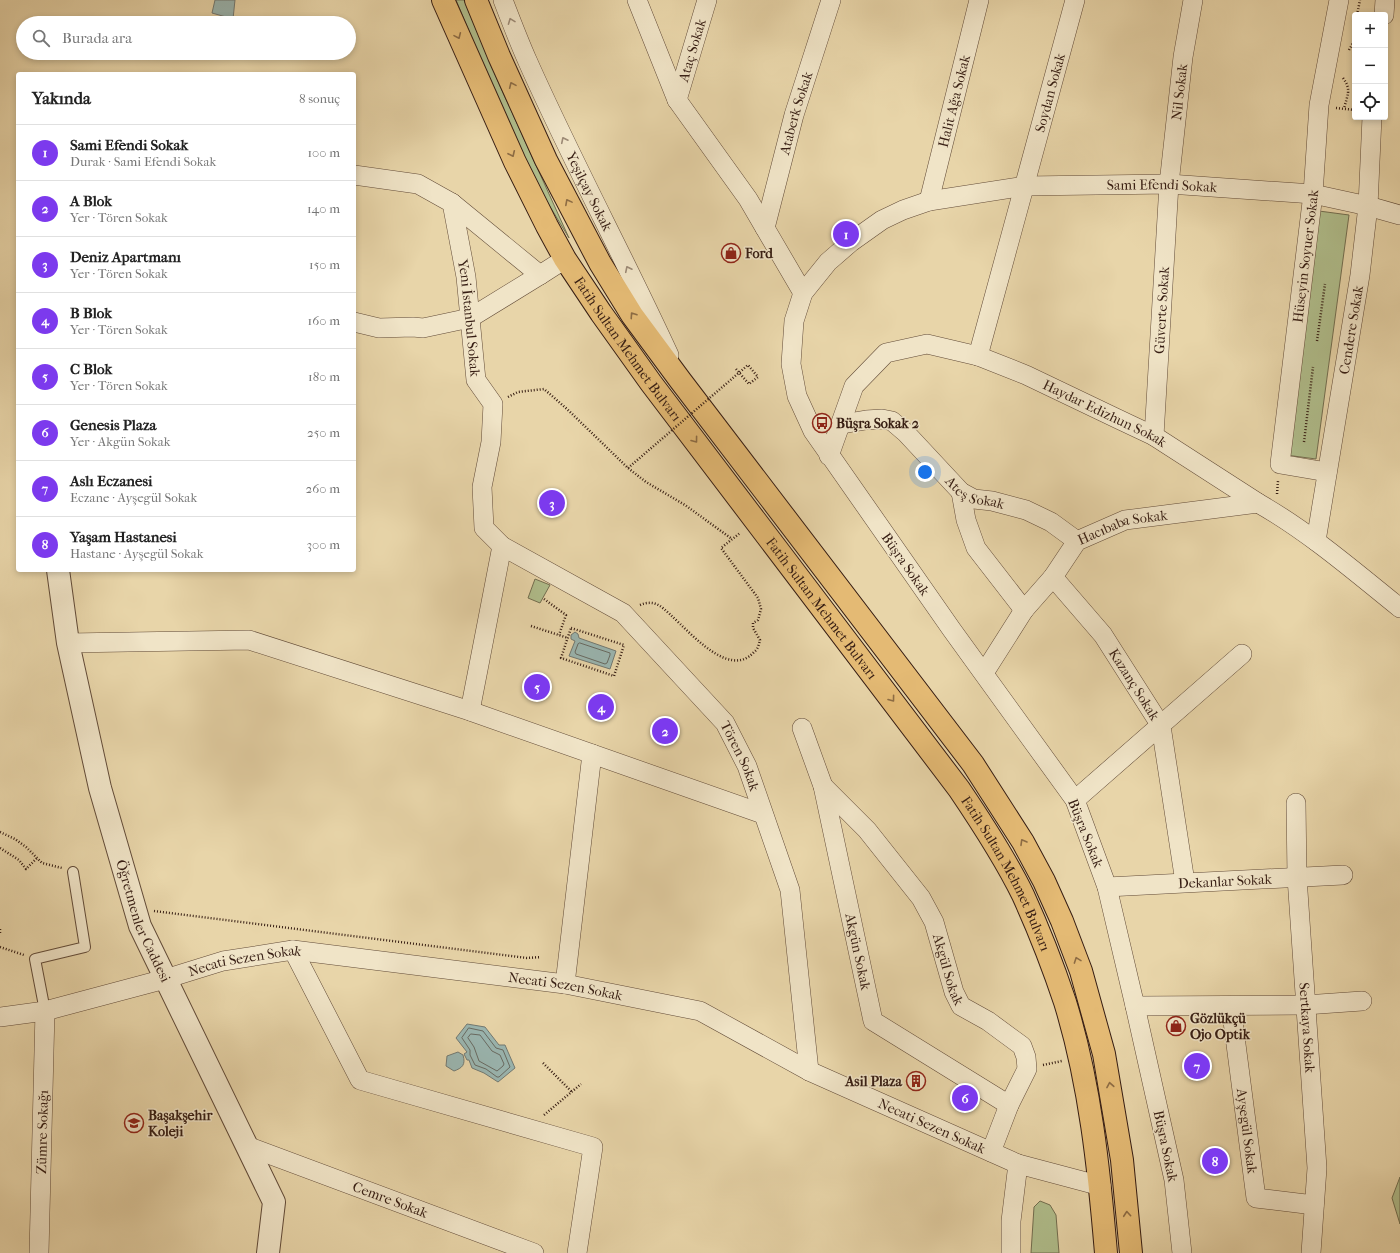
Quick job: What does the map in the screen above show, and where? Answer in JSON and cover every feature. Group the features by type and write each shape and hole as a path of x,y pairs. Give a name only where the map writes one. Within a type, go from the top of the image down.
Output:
{"main road":[{"name":"Fatih Sultan Mehmet Bulvarı","path":"443,0 515,162 546,226 565,259 601,313 651,382 954,783 995,844 1022,895 1046,950 1065,1003 1079,1057 1090,1111 1101,1186 1106,1253"},
{"name":"Fatih Sultan Mehmet Bulvarı","path":"476,0 499,56 546,160 600,264 632,314 680,380 796,530 973,764 1023,842 1044,881 1062,921 1081,971 1104,1054 1122,1160 1131,1253"}],"street":[{"name":"Yeşilçay Sokak","path":"503,0 527,61 559,131 650,314 680,380"},
{"path":"637,0 677,100 748,199 803,293"},
{"name":"Ataç Sokak","path":"677,100 707,0"},
{"name":"Ataberk Sokak","path":"764,228 794,115 831,0"},
{"name":"Halit Ağa Sokak","path":"928,202 979,0"},
{"name":"Soydan Sokak","path":"978,356 1075,0"},
{"name":"Nil Sokak","path":"1169,184 1183,57 1193,0"},
{"name":"Hüseyin Soyuer Sokak","path":"1280,464 1313,194 1319,105 1339,0"},
{"path":"1384,12 1385,0"},
{"name":"Cendere Sokak","path":"1316,541 1360,276 1368,206 1372,120"},
{"path":"356,175 418,184 452,203 540,275"},
{"name":"Sami Efendi Sokak","path":"830,456 812,431 797,396 790,364 794,322 803,293 828,262 851,242 882,220 903,210 928,202 1025,186 1169,184 1313,194 1368,206 1400,215"},
{"name":"Güverte Sokak","path":"1154,436 1169,184"},
{"name":"Yeni İstanbul Sokak","path":"452,203 466,277 476,380 493,404"},
{"path":"356,322 379,328 422,328 470,318 565,259"},
{"name":"Haydar Edizhun Sokak","path":"830,456 854,386 886,353 927,344 978,356 1026,375 1154,436 1316,541 1400,608"},
{"path":"470,711 502,546 484,528 482,488 491,442 493,404"},
{"name":"Ateş Sokak","path":"842,424 882,419 892,421 961,492 974,499 992,501 1026,510 1050,522 1077,541"},
{"name":"Büşra Sokak","path":"830,456 1075,800 1107,887 1174,1180 1182,1253"},
{"path":"1280,464 1327,472"},
{"path":"961,492 966,520 976,548 1024,610"},
{"name":"Hacıbaba Sokak","path":"984,673 1024,610 1053,577 1077,541 1125,520 1258,503"},
{"name":"Tören Sokak","path":"502,546 623,613 725,723 747,766 790,890 809,1071"},
{"name":"Öğretmenler Caddesi","path":"58,572 68,643 100,788 134,908 140,926 165,979 274,1202 268,1253"},
{"name":"Kazanç Sokak","path":"1053,577 1103,636 1161,726 1185,882"},
{"path":"68,643 249,640 470,711 763,814"},
{"path":"1075,800 1242,654"},
{"name":"Akgün Sokak","path":"802,728 823,786 873,1021 1009,1105"},
{"path":"565,984 592,754"},
{"name":"Akgül Sokak","path":"823,786 867,830 921,898 934,922 954,992 961,1006 988,1021 1022,1046 1026,1057 1027,1068"},
{"name":"Sertkaya Sokak","path":"1296,803 1297,877 1317,1168 1311,1253"},
{"name":"Dekanlar Sokak","path":"1107,887 1343,875"},
{"path":"293,950 360,1080 593,1147 577,1253"},
{"name":"Necati Sezen Sokak","path":"0,1017 45,1011 165,979 223,961 293,950 565,984 700,1011 809,1071 990,1152 1018,1164 1101,1186"},
{"path":"1135,1006 1231,1006 1362,1001"},
{"name":"Ayşegül Sokak","path":"1231,1006 1256,1198 1314,1205"},
{"name":"Zümre Sokağı","path":"39,1253 45,1011"},
{"path":"990,1152 1009,1105 1027,1068"},
{"name":"Cemre Sokak","path":"247,1146 534,1253"},
{"path":"1011,1253 1011,1220 1018,1164"}],"lane":[{"path":"45,1011 35,959 85,947 74,872"}],"path":[{"path":"1358,12 1360,0"},
{"path":"1347,52 1352,46"},
{"path":"1341,75 1348,86 1344,109"},
{"path":"1317,341 1325,284"},
{"path":"628,468 748,365 758,377 749,384 736,369"},
{"path":"1304,442 1313,367"},
{"path":"493,404 518,392 544,389 568,409 628,468 646,482 685,505 732,539"},
{"path":"1275,513 1280,464"},
{"path":"623,613 647,602 660,606 714,653 729,660 740,661 749,656 756,651 760,640 753,628 753,623 758,620 761,609 758,598 721,548 757,521"},
{"path":"544,599 566,615 559,635"},
{"path":"531,626 568,638"},
{"path":"571,628 624,645 614,676 561,658 568,638 571,628"},
{"path":"0,832 15,839 42,863 74,872"},
{"path":"0,848 18,860 26,869 37,858"},
{"path":"134,908 200,918 527,958 541,957"},
{"path":"0,947 35,959"},
{"path":"1027,1068 1079,1057"},
{"path":"543,1064 572,1092"},
{"path":"529,1128 581,1084"}],"green space":[{"path":"456,0 464,0 500,86 569,238 540,190 493,89"},
{"path":"1319,211 1349,215 1316,459 1286,455"},
{"path":"535,579 550,585 540,603 528,598"},
{"path":"1400,1177 1400,1224 1392,1198"},
{"path":"1040,1201 1050,1205 1056,1215 1059,1253 1031,1253 1034,1207"}],"water":[{"path":"215,0 235,0 233,16 222,16 212,13"},
{"path":"575,632 578,634 579,638 616,651 610,669 569,656 575,641 571,639 571,635"},
{"path":"467,1024 485,1027 499,1045 505,1045 515,1068 498,1082 484,1073 472,1068 469,1060 467,1060 464,1054 467,1052 456,1038"},
{"path":"458,1052 463,1055 464,1064 459,1069 454,1071 446,1066 447,1056"}],"place":[{"name":"Sami Efendi Sokak","path":"846,234"},
{"name":"Ford","path":"731,253"},
{"name":"Büşra Sokak 2","path":"822,423"},
{"name":"Deniz Apartmanı","path":"552,503"},
{"name":"C Blok","path":"537,687"},
{"name":"B Blok","path":"601,707"},
{"name":"A Blok","path":"665,731"},
{"name":"Gözlükçü Ojo Optik","path":"1176,1026"},
{"name":"Aslı Eczanesi","path":"1197,1066"},
{"name":"Asil Plaza","path":"916,1081"},
{"name":"Genesis Plaza","path":"965,1098"},
{"name":"Başakşehir Koleji","path":"134,1123"},
{"name":"Yaşam Hastanesi","path":"1215,1161"}]}
